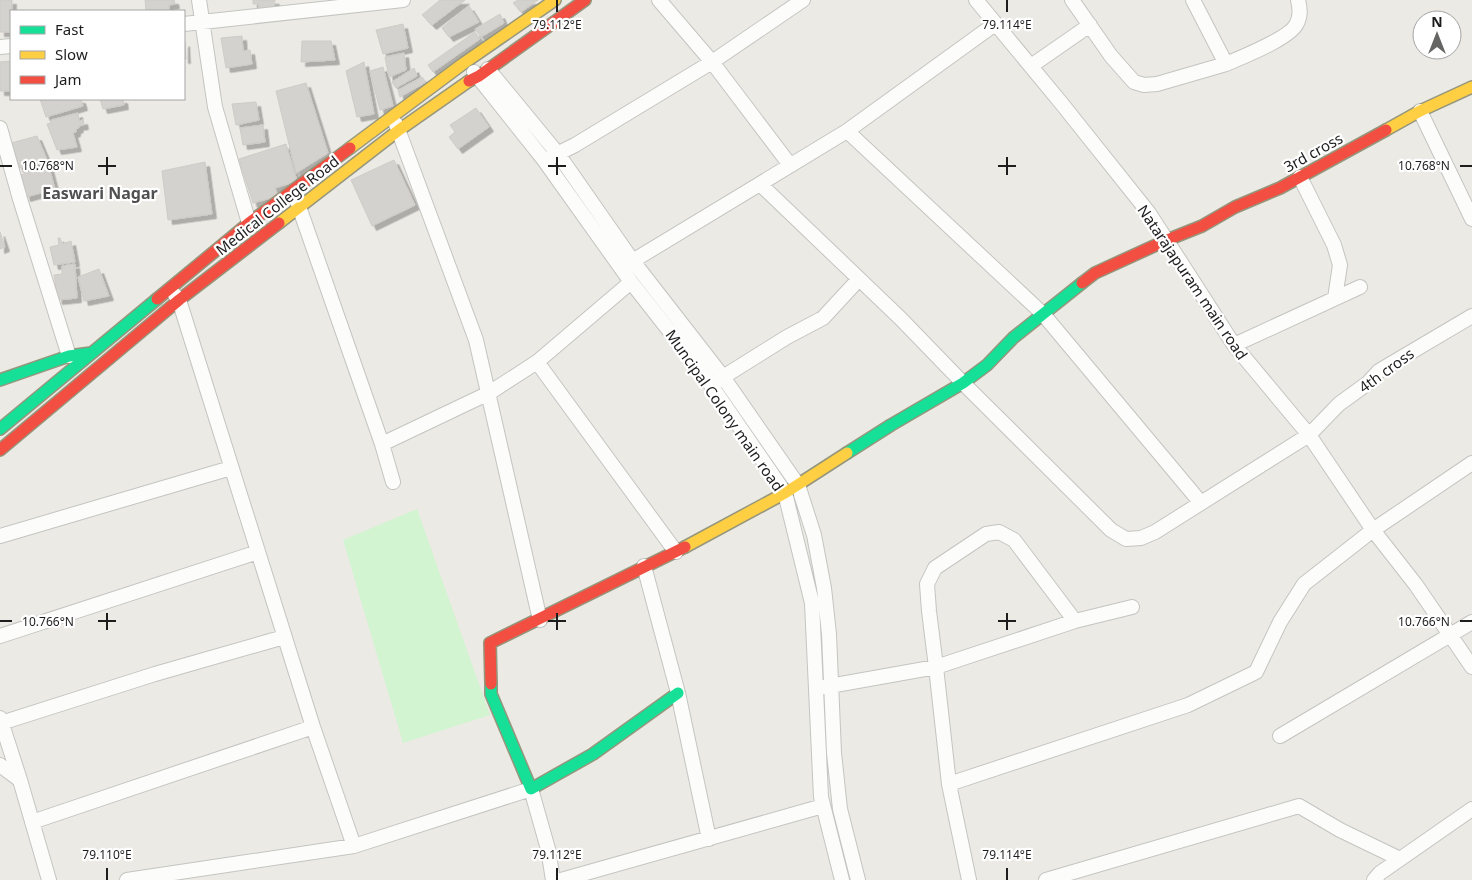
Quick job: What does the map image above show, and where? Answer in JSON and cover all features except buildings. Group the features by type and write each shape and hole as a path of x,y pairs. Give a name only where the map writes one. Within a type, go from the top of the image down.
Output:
{"street":[{"path":"199,0 215,107 250,223"},
{"path":"185,24 404,0"},
{"name":"Medical College Road","path":"0,429 250,223 464,63 555,0"},
{"name":"Medical College Road","path":"0,450 179,300 300,206 399,130 585,0"},
{"path":"659,0 712,62 790,165"},
{"path":"544,160 558,154 712,62 804,0"},
{"name":"Natarajapuram main road","path":"976,0 1142,206 1234,345 1309,435 1373,530 1416,585 1472,667"},
{"path":"1072,0 1111,56 1134,82 1144,85 1157,84 1226,64 1285,36 1297,24 1300,9 1298,0"},
{"path":"1193,0 1226,64"},
{"path":"627,264 847,131 996,24"},
{"path":"1031,66 1090,25"},
{"name":"Muncipal Colony main road","path":"464,63 483,73 544,160 627,264 632,282 710,385 785,494 812,603 821,797 842,880"},
{"path":"483,73 558,154 627,264 723,377 798,485 814,535 824,588 832,686 834,752 840,809 858,880"},
{"name":"3rd cross","path":"531,789 491,694 490,644 644,566 676,552 785,494 891,425 963,383 987,365 1013,338 1094,273 1166,240 1202,226 1235,207 1280,188 1420,112 1472,87"},
{"path":"1420,112 1472,218"},
{"path":"393,116 476,340 540,620"},
{"path":"0,128 68,356"},
{"path":"847,131 1043,314 1200,503"},
{"path":"1300,177 1334,245 1340,265 1335,298"},
{"path":"760,184 900,318 963,383"},
{"path":"291,192 300,206 382,444 393,482"},
{"path":"710,385 787,337 823,318 859,279"},
{"path":"382,444 489,393 537,362 632,282"},
{"path":"1234,345 1360,287"},
{"path":"170,288 179,300 312,728 354,846"},
{"name":"4th cross","path":"963,383 1111,530 1126,540 1141,538 1155,532 1309,435 1339,404 1368,383 1379,372 1472,316"},
{"path":"0,380 68,356 91,353"},
{"path":"537,362 676,552"},
{"path":"949,784 1188,705 1256,672 1280,622 1304,584 1373,530 1472,464"},
{"path":"0,536 232,468"},
{"path":"970,880 949,784 929,611 928,584 935,568 986,534 999,532 1014,540 1075,621"},
{"path":"0,636 258,552"},
{"path":"644,566 678,693 709,839"},
{"path":"816,688 936,667 1075,621 1132,607"},
{"path":"1280,736 1472,622"},
{"path":"49,880 1,721 284,637"},
{"path":"127,880 354,846 531,789 593,754 678,693"},
{"path":"32,822 312,728"},
{"path":"0,765 20,780"},
{"path":"531,789 548,849 553,880"},
{"path":"561,880 823,806"},
{"path":"1046,880 1299,806 1340,830 1400,859"},
{"path":"1374,880 1380,873 1472,809"}],"green space":[{"path":"417,509 490,715 403,743 343,540"}],"traffic: fast":[{"path":"847,453 963,383 987,365 1013,338 1082,283"},
{"path":"0,429 157,299"},
{"path":"0,380 69,356 91,353"},
{"path":"491,684 491,694 531,789 593,754 678,693"}],"traffic: slow":[{"path":"350,148 464,63 555,0"},
{"path":"279,223 399,130 469,81"},
{"path":"1386,130 1420,111 1472,87"},
{"path":"685,547 785,493 847,453"}],"traffic: jam":[{"path":"469,81 479,76 585,0"},
{"path":"1082,283 1095,273 1202,226 1235,207 1280,188 1386,130"},
{"path":"157,299 249,223 350,148"},
{"path":"0,450 179,300 279,223"},
{"path":"491,684 490,643 685,547"}],"district":[{"name":"Easwari Nagar","path":"100,193"}]}
